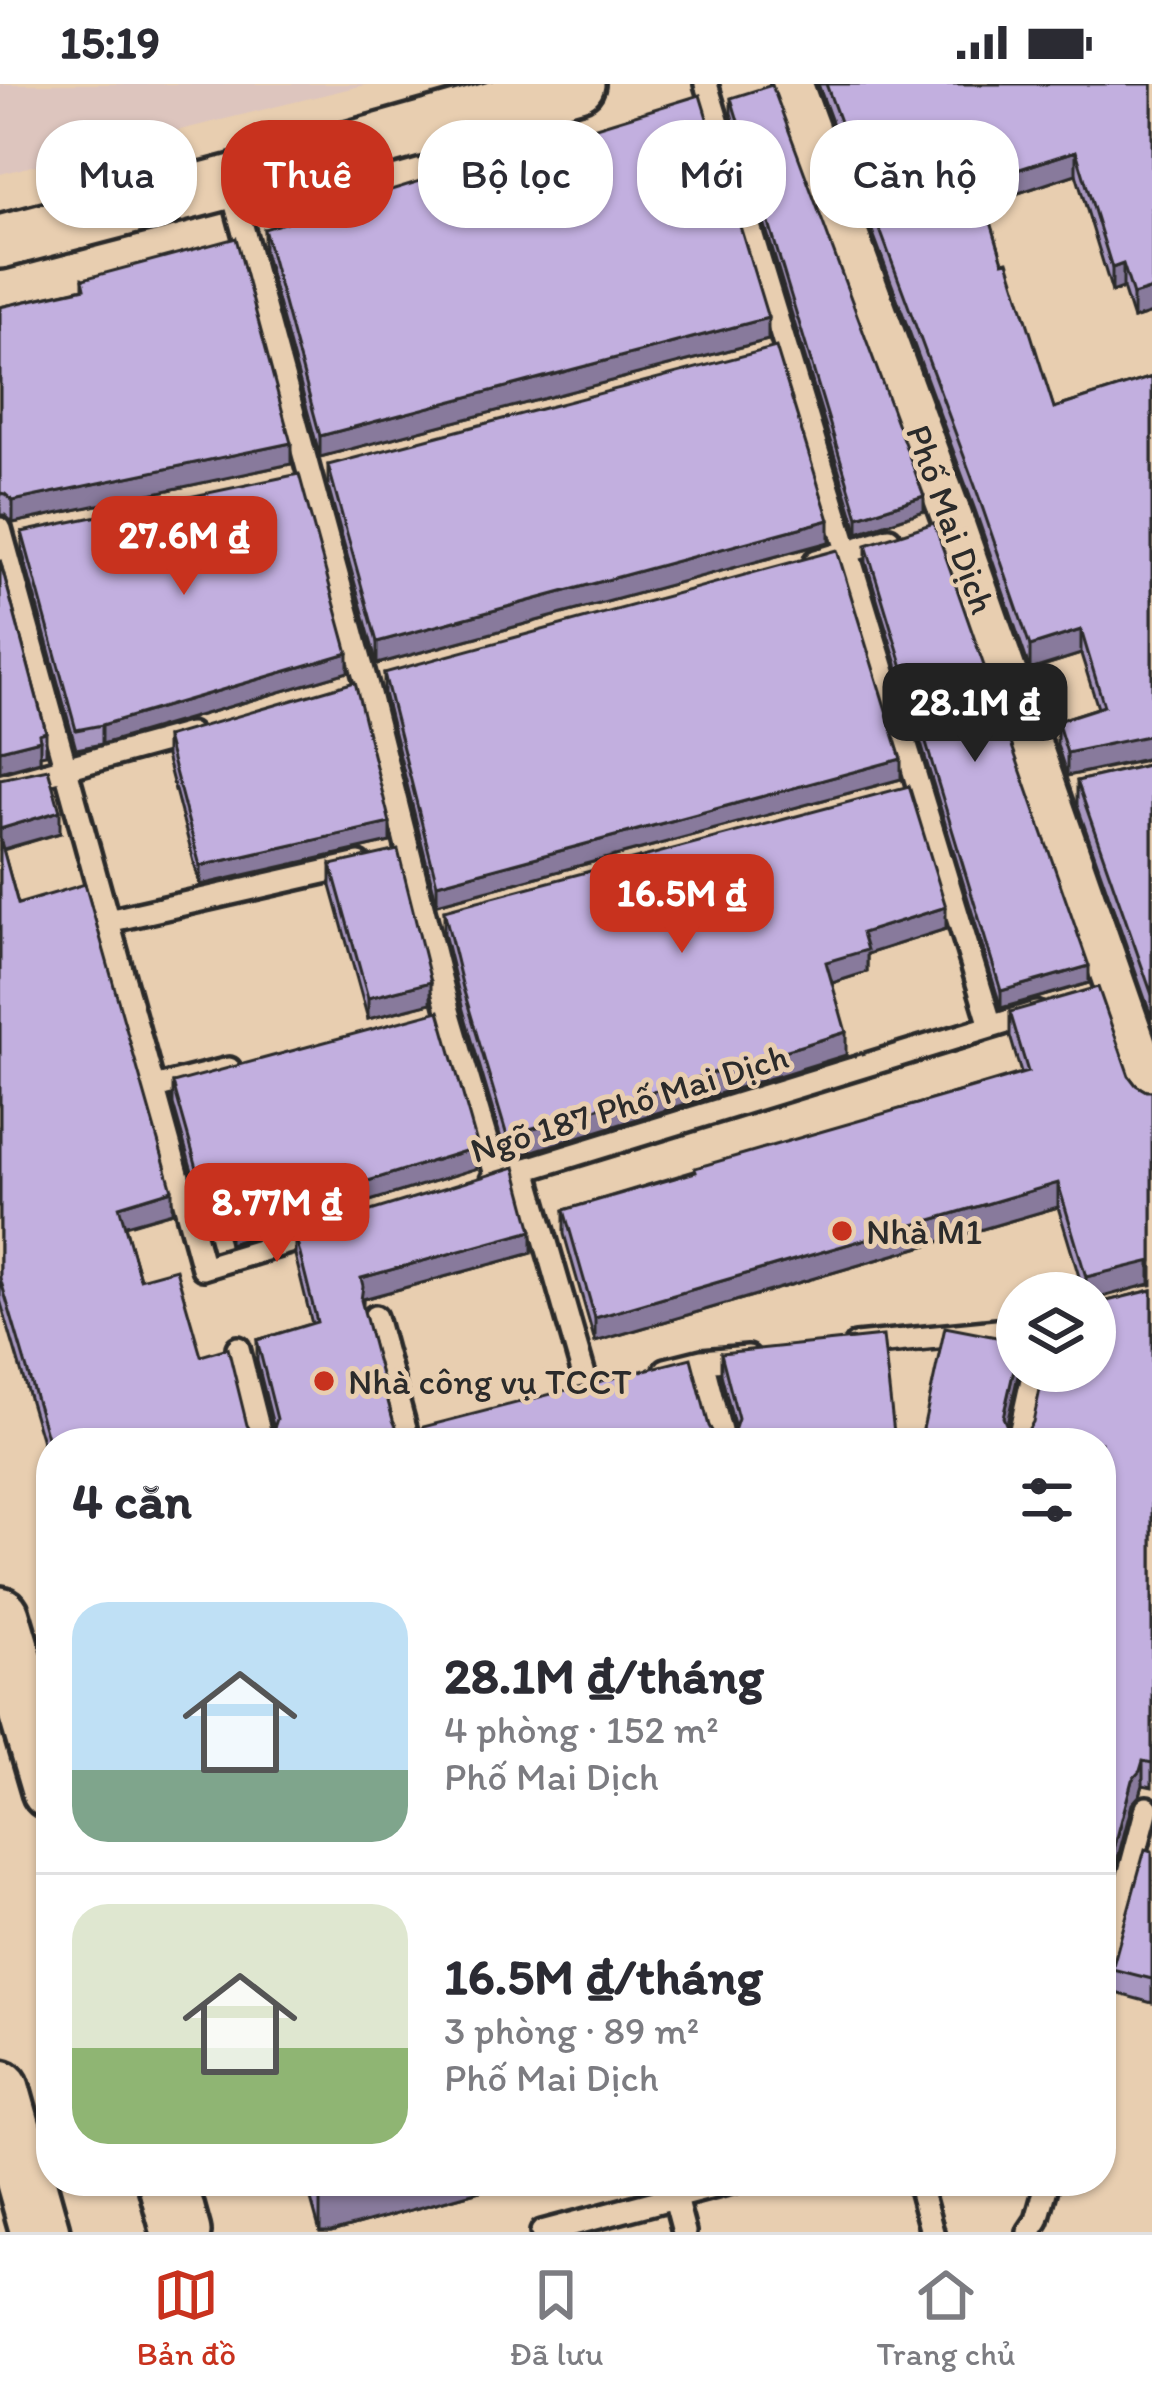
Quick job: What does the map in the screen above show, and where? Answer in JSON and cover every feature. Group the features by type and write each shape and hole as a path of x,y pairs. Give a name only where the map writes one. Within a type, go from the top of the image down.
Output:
{"main road":[{"path":"15,1647 36,1730"},
{"path":"0,2090 40,2232"},
{"path":"171,2196 181,2232"}],"street":[{"path":"394,136 578,84"},
{"name":"Phố Mai Dịch","path":"792,84 934,524 1059,794 1108,993 1152,1091"},
{"path":"0,242 221,184"}],"lane":[{"path":"706,84 848,553 908,793 991,1026"},
{"path":"241,228 298,478 356,686 409,853 437,919 448,1014 497,1178"},
{"path":"764,356 787,350"},
{"path":"298,478 332,470"},
{"path":"802,565 934,524"},
{"path":"9,535 67,770 203,1268 339,1227"},
{"path":"356,686 389,676"},
{"path":"0,786 217,726"},
{"path":"108,921 409,853"},
{"name":"Ngõ 187 Phố Mai Dịch","path":"475,1185 1055,1008"},
{"path":"426,1020 448,1014"},
{"path":"154,1088 244,1065"},
{"path":"525,1169 576,1392 610,1383"},
{"path":"375,1316 412,1428"},
{"path":"837,1348 996,1331"},
{"path":"238,1348 258,1428"},
{"path":"633,1378 702,1361 769,1354"},
{"path":"702,1361 719,1428"},
{"path":"1021,1428 1029,1392"},
{"path":"1116,1926 1148,1808"},
{"path":"542,2232 682,2196"},
{"path":"922,2196 932,2232"},
{"path":"1029,2232 1044,2196"},
{"path":"675,2198 684,2232"}],"shaded area":[{"path":"0,84 368,84 197,126 197,120 36,120 36,165 0,174"}],"building":[{"path":"826,84 1152,84 1152,289 1133,295 1123,264 1112,268 1076,151 1019,169 1019,120 839,120"},
{"path":"772,85 785,120 738,120 731,98"},
{"path":"700,95 708,120 637,120 637,228 741,228 768,318 320,436 264,229 394,228 394,189 418,182 418,228 613,228 613,122"},
{"path":"786,123 810,188 810,228 825,228 924,496 858,517 770,228 786,228"},
{"path":"879,228 993,228 1003,262 1008,261 1054,408 1152,377 1152,735 1067,753 1057,721 1104,706 1081,630 1030,646"},
{"path":"236,238 291,443 13,501 0,493 0,307 85,288 83,279"},
{"path":"776,347 829,520 377,642 328,465"},
{"path":"299,474 348,653 76,730 22,532"},
{"path":"934,523 1089,966 1001,991 866,545"},
{"path":"837,550 901,759 437,884 384,673"},
{"path":"0,560 46,732 39,734 40,740 0,750"},
{"path":"355,682 390,823 200,866 166,737"},
{"path":"1152,764 1152,995 1077,781"},
{"path":"48,769 60,811 0,829 0,779"},
{"path":"909,786 946,907 862,933 867,950 826,962 846,1032 507,1136 444,910"},
{"path":"0,838 18,904 85,884 172,1190 119,1206 140,1279 176,1269 201,1356 228,1348 249,1428 44,1428 0,1278"},
{"path":"398,850 431,982 368,998 331,865"},
{"path":"1098,987 1129,1076 1136,1085 1152,1091 1152,1261 1085,1272 1058,1183 595,1318 564,1210 1028,1072 1010,1012"},
{"path":"439,1011 478,1147 229,1224 216,1178 201,1182 173,1083"},
{"path":"515,1167 532,1231 361,1278 361,1300 397,1428 274,1428 277,1419 257,1340 317,1322 295,1234"},
{"path":"1152,1290 1152,1763 1143,1761 1132,1780 1116,1841 1116,1428 1029,1428 1039,1392 1116,1392 1116,1299"},
{"path":"945,1327 996,1337 996,1392 1009,1392 1003,1417 1008,1428 923,1428"},
{"path":"883,1336 893,1428 735,1428 738,1419 721,1353"},
{"path":"691,1358 710,1428 422,1428"},
{"path":"1145,1849 1152,1851 1152,1979 1116,1970 1116,1954"}],"place":[{"name":"Nhà M1","path":"842,1231"},
{"name":"Nhà công vụ TCCT","path":"324,1381"}]}
